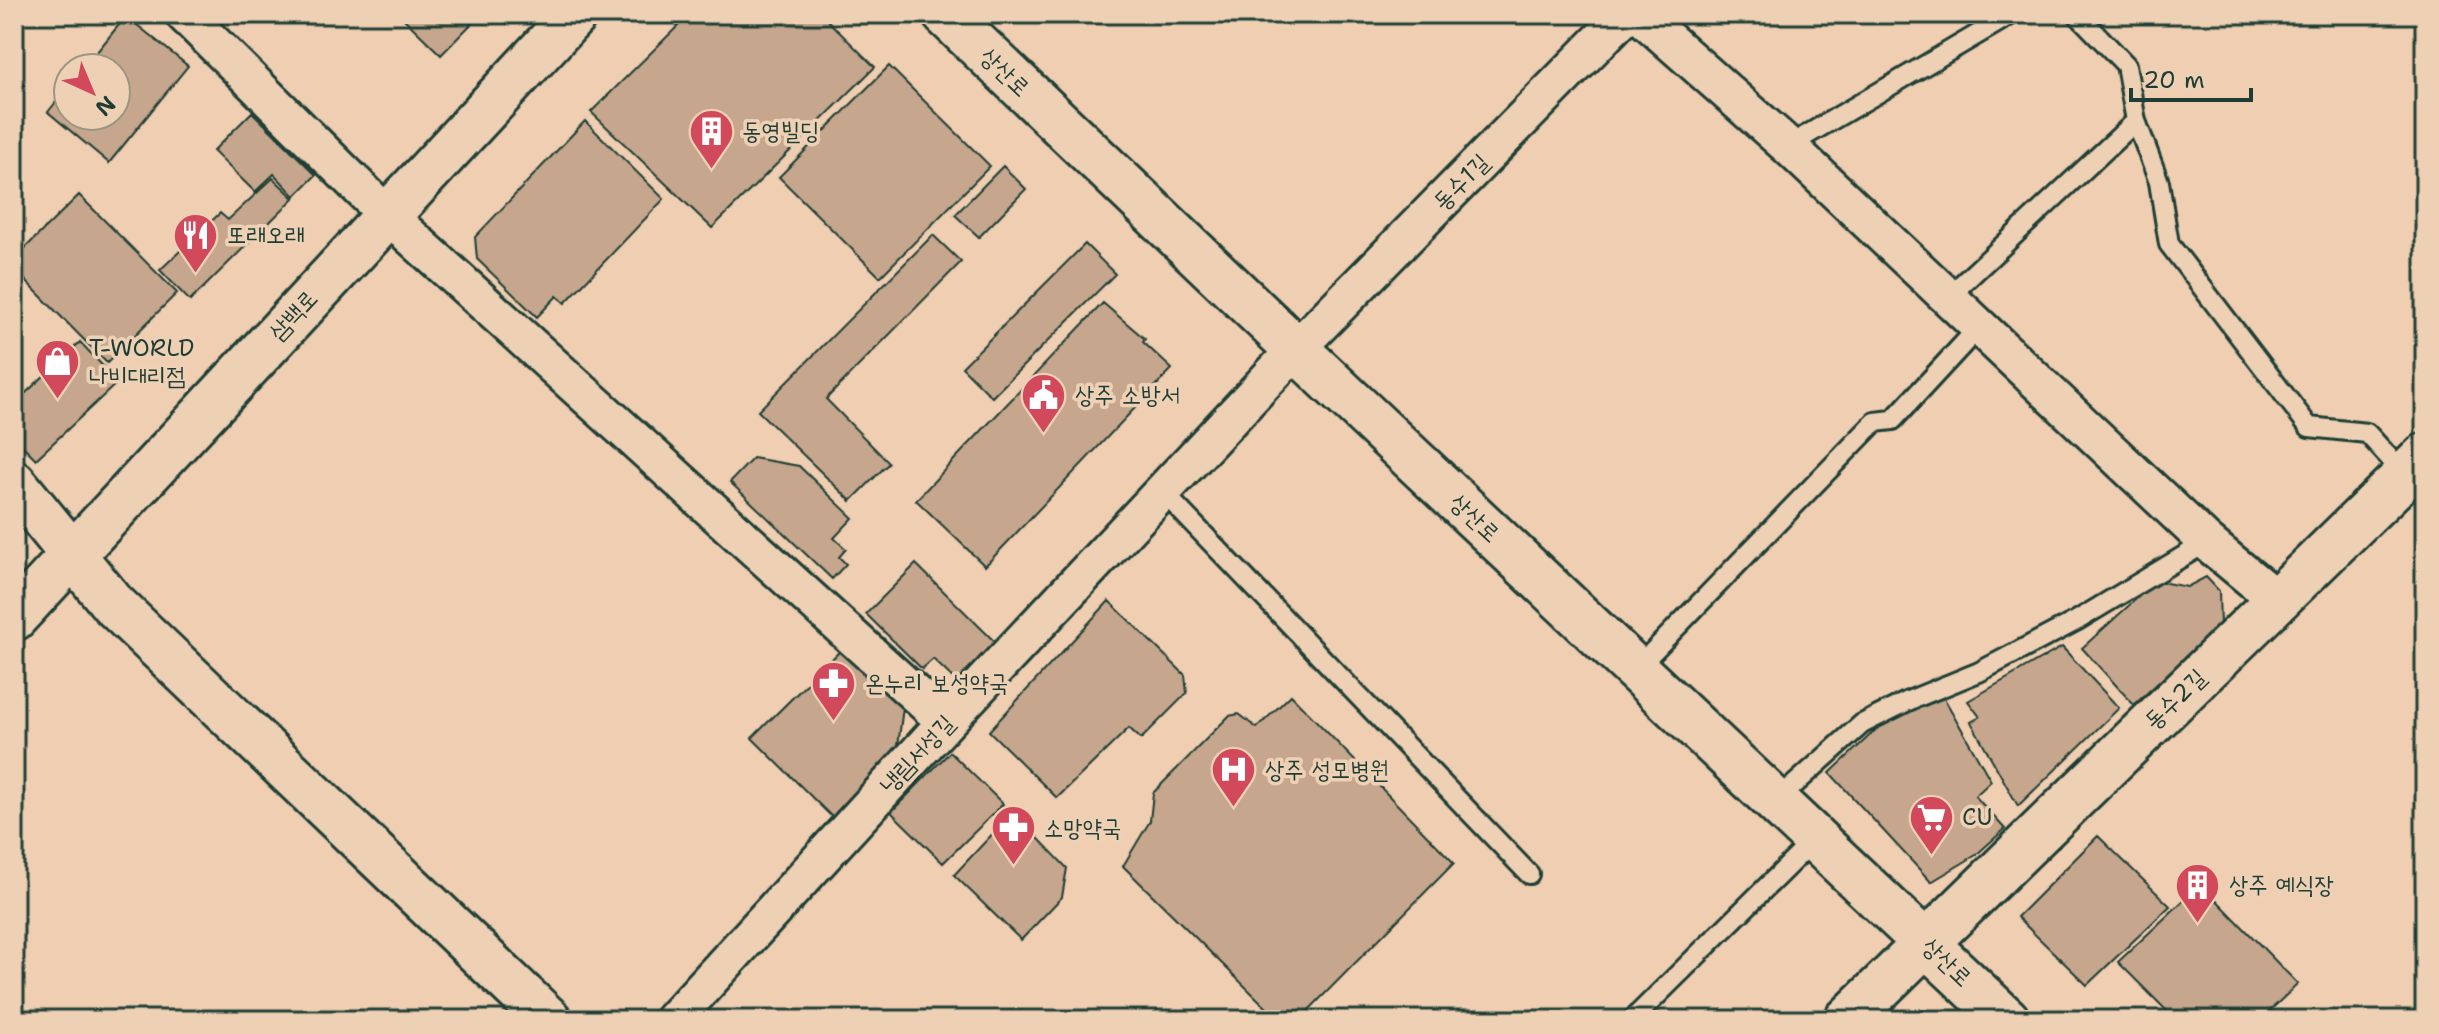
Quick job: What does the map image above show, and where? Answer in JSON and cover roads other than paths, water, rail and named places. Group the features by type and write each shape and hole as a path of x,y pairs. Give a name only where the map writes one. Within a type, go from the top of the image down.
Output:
{"street":[{"path":"184,14 387,215 946,722"},
{"name":"삼백로","path":"14,618 575,14"},
{"name":"상산로","path":"945,14 2007,1020"},
{"name":"동수1길","path":"1296,349 1626,14"},
{"path":"1639,14 1788,146 2207,542 2277,600"},
{"name":"냉림서성길","path":"673,1020 946,722 1296,349"},
{"name":"동수2길","path":"1847,1020 2277,600 2418,473"},
{"path":"14,483 112,603 549,1020"}],"lane":[{"path":"1788,146 2012,14"},
{"path":"2077,14 2126,65 2136,121 2159,182 2169,244 2309,427 2367,433 2418,473"},
{"path":"1947,298 2136,121"},
{"path":"1636,669 1875,422 1893,420 1978,328"},
{"path":"1162,491 1529,874"},
{"path":"1776,801 1862,724 1979,672 2076,621 2207,542"},
{"path":"1632,1020 1816,839"}],"place":[{"name":"동영빌딩","path":"711,170"},
{"name":"또래오래","path":"196,274"},
{"name":"T-WORLD 나비대리점","path":"58,401"},
{"name":"상주 소방서","path":"1044,434"},
{"name":"온누리 보성약국","path":"834,722"},
{"name":"상주 성모병원","path":"1234,809"},
{"name":"CU","path":"1931,856"},
{"name":"소망약국","path":"1013,867"},
{"name":"상주 예식장","path":"2198,924"}]}
